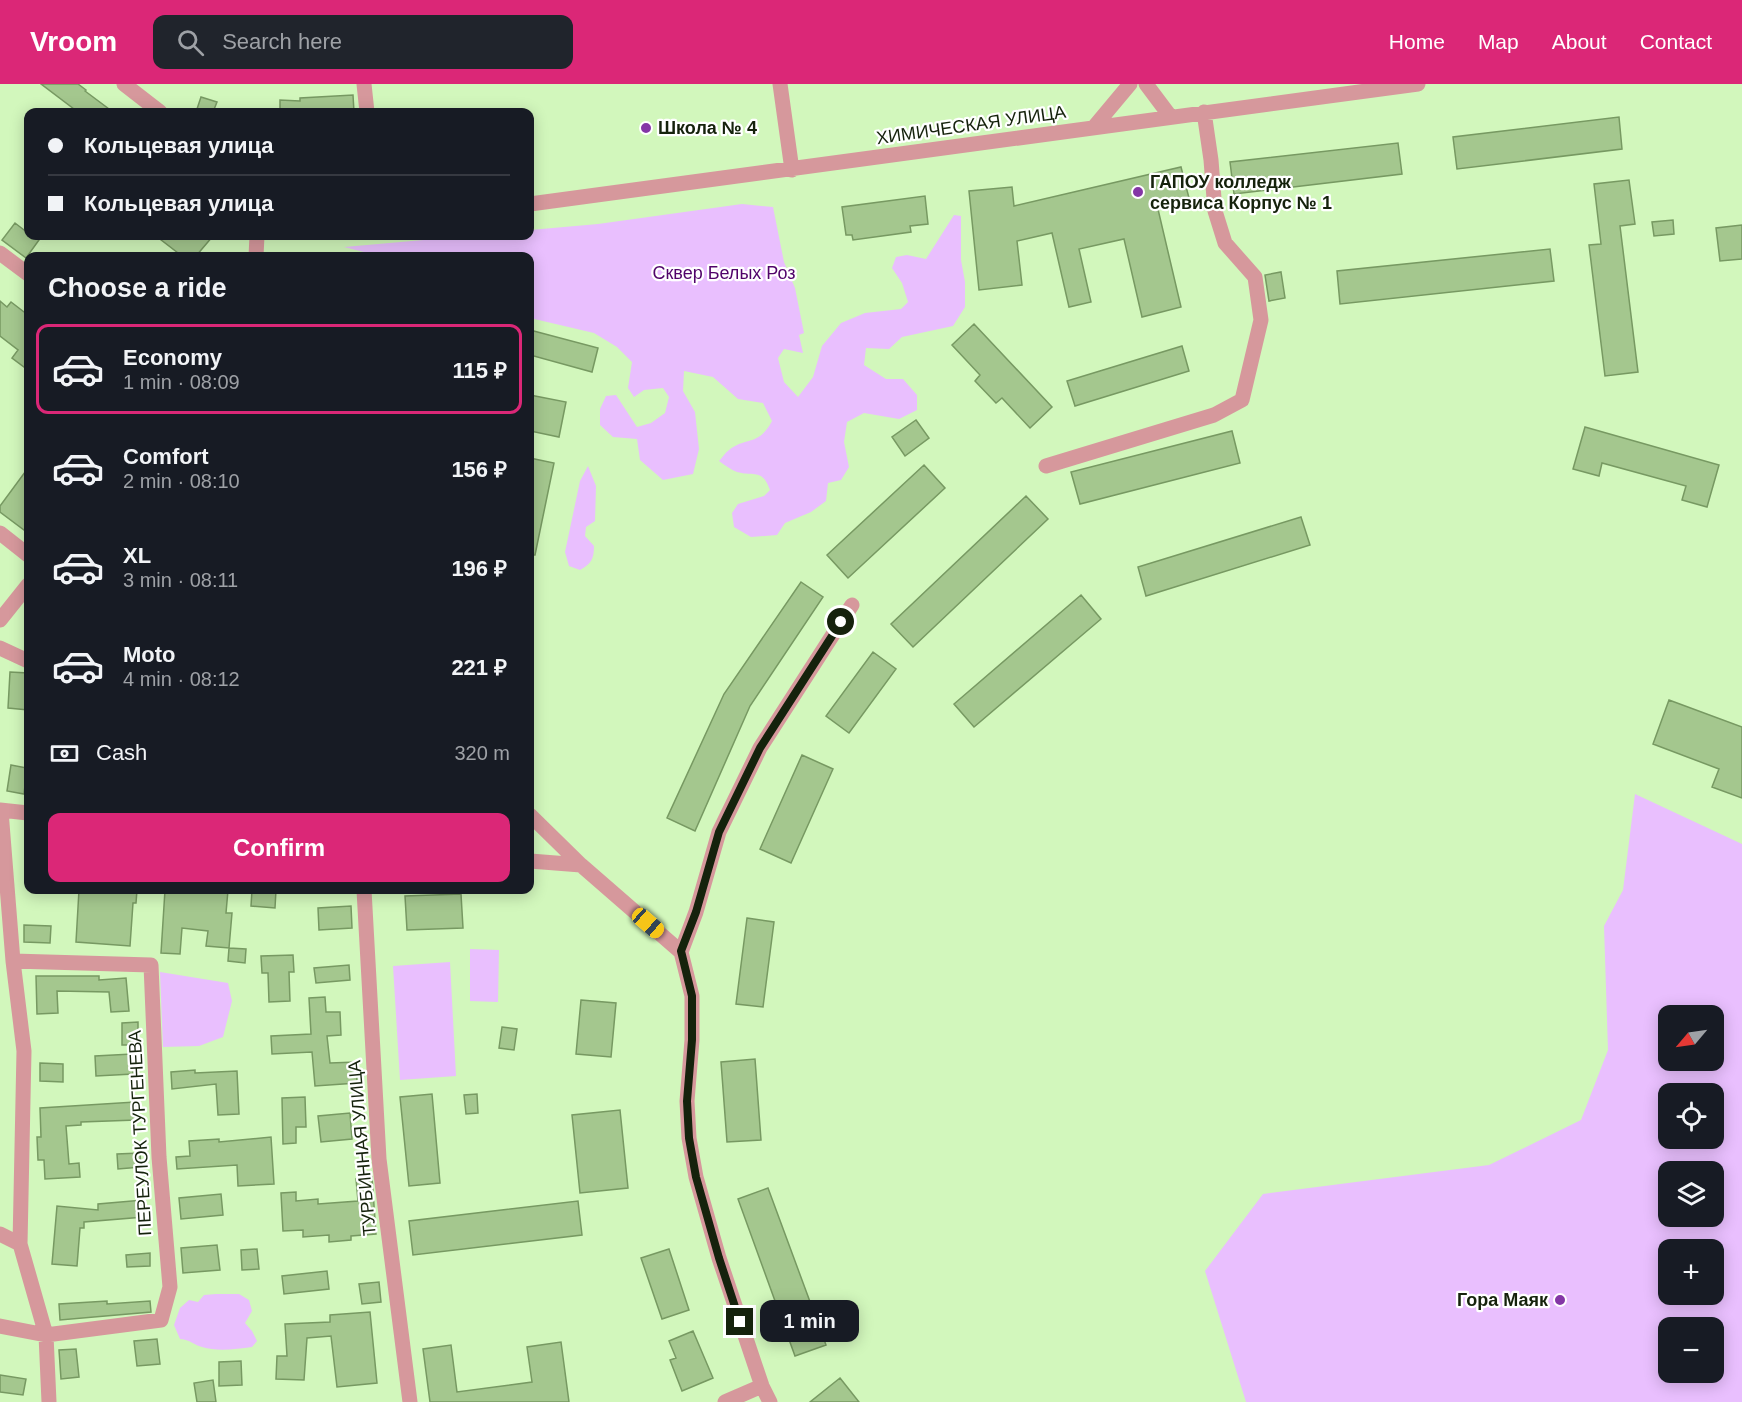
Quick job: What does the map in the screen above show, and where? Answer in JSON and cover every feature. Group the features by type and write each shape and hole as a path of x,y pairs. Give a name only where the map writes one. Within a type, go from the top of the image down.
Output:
{"street":[{"path":"124,84 155,108"},
{"path":"364,84 367,108"},
{"path":"780,84 792,170"},
{"path":"1094,127 1130,84"},
{"path":"1146,84 1170,116"},
{"name":"ХИМИЧЕСКАЯ УЛИЦА","path":"534,203 1418,84"},
{"path":"1046,466 1214,415 1242,400 1261,320 1255,278 1225,243 1215,211 1204,112"},
{"path":"0,253 24,271"},
{"path":"0,533 24,552"},
{"path":"0,620 24,590"},
{"path":"770,1402 762,1386 719,1258 696,1177 689,1138 687,1101 692,1040 692,996 681,951 696,912 719,832 760,748 852,605"},
{"path":"0,648 24,659"},
{"path":"24,813 1,810 13,961 24,1051 20,1244 46,1335 49,1402"},
{"path":"534,819 581,865 681,951"},
{"path":"534,861 581,865"},
{"name":"ТУРБИННАЯ УЛИЦА","path":"364,894 379,1159 410,1402"},
{"name":"ПЕРЕУЛОК ТУРГЕНЕВА","path":"13,961 151,965 159,1157 170,1287 161,1320 46,1335"},
{"path":"0,1234 20,1244"},
{"path":"0,1326 46,1335"},
{"path":"725,1402 762,1386"}],"green space":[{"name":"Сквер Белых Роз","path":"742,204 773,207 784,262 795,288 804,333 799,335 803,353 784,349 778,358 784,382 798,397 813,377 822,346 841,323 865,313 901,309 908,302 902,283 892,268 896,257 907,255 926,259 954,215 961,216 961,260 965,282 965,307 953,326 902,337 889,349 866,348 864,365 886,379 903,379 917,395 917,410 899,419 864,413 847,422 844,442 849,467 841,480 828,483 826,501 811,512 785,523 777,535 751,537 734,527 732,513 738,504 764,496 770,490 761,476 737,472 719,461 735,446 757,438 767,429 772,421 763,403 738,399 713,377 684,371 683,391 695,412 699,449 693,474 663,480 640,460 637,439 613,437 600,425 600,409 606,396 616,395 637,427 651,423 665,413 669,397 663,388 644,390 634,397 628,388 632,362 617,347 594,333 534,319 534,252 364,252 344,247 424,240 534,240 534,230 598,224"},
{"path":"588,466 596,486 595,521 586,527 585,536 594,546 594,551 591,561 580,570 569,566 565,552 580,481"},
{"path":"1635,794 1742,844 1742,1402 1246,1402 1205,1271 1263,1194 1489,1165 1581,1120 1608,1050 1604,926 1623,890"},
{"path":"470,949 499,950 498,1002 470,1001"},
{"path":"450,962 456,1076 400,1080 393,966"},
{"path":"160,972 228,983 232,1001 223,1037 199,1046 163,1047"},
{"path":"239,1294 249,1300 252,1311 245,1323 257,1341 252,1347 214,1349 180,1339 174,1325 180,1308 189,1300 198,1302 204,1295"}],"building":[{"path":"41,84 78,84 108,108 73,108"},
{"path":"353,95 354,108 280,108 280,100 300,101 300,98"},
{"path":"201,97 217,102 215,108 197,108"},
{"path":"1619,117 1622,149 1457,169 1453,137"},
{"path":"1398,143 1402,174 1234,194 1230,162"},
{"path":"1181,167 1189,198 1157,205 1181,307 1142,317 1124,239 1079,249 1091,302 1069,307 1052,233 1017,241 1022,285 979,290 969,191 1012,187 1014,206"},
{"path":"1629,180 1635,224 1620,226 1638,372 1605,376 1589,245 1601,244 1594,184"},
{"path":"925,196 928,224 910,226 911,232 853,240 852,235 846,235 842,207"},
{"path":"1673,220 1674,234 1654,236 1652,222"},
{"path":"15,223 24,230 24,240 39,240 30,252 24,252 24,256 2,240"},
{"path":"1742,225 1742,259 1720,261 1716,228"},
{"path":"161,240 210,240 199,252 177,252"},
{"path":"1550,249 1554,281 1340,304 1337,271"},
{"path":"1281,272 1285,298 1269,301 1265,275"},
{"path":"0,301 7,307 11,302 24,312 24,367 12,358 18,350 0,336"},
{"path":"974,324 1052,407 1030,428 1002,398 996,403 975,381 980,375 952,345"},
{"path":"534,331 598,348 592,372 534,356"},
{"path":"1182,346 1189,371 1075,406 1067,381"},
{"path":"534,396 566,402 559,437 534,432"},
{"path":"916,420 929,438 905,456 892,437"},
{"path":"1585,427 1719,465 1707,507 1682,500 1686,486 1602,463 1599,476 1573,469"},
{"path":"1232,431 1240,463 1080,504 1071,472"},
{"path":"534,459 554,463 534,555"},
{"path":"924,465 945,488 848,578 827,555"},
{"path":"24,473 24,530 0,512 0,506"},
{"path":"1026,496 1048,519 913,647 891,624"},
{"path":"1301,517 1310,545 1146,596 1138,567"},
{"path":"801,582 823,597 750,706 695,831 667,818 724,694"},
{"path":"1081,595 1101,619 974,727 954,704"},
{"path":"873,652 896,669 849,733 826,716"},
{"path":"10,672 24,673 24,710 8,708"},
{"path":"1669,700 1742,727 1742,798 1712,787 1719,769 1653,744"},
{"path":"802,755 833,769 791,863 760,849"},
{"path":"11,765 24,767 24,794 7,791"},
{"path":"79,894 137,894 136,903 133,903 130,946 76,942"},
{"path":"165,894 228,894 226,913 232,913 229,948 206,946 208,931 182,928 180,954 161,953"},
{"path":"252,894 276,894 275,908 251,906"},
{"path":"461,894 463,928 407,930 405,896"},
{"path":"351,906 352,928 319,930 318,908"},
{"path":"747,918 774,922 763,1007 736,1004"},
{"path":"24,925 51,926 50,943 24,942"},
{"path":"229,948 246,949 245,963 228,961"},
{"path":"293,955 294,972 289,972 290,1001 269,1002 268,973 262,973 261,956"},
{"path":"349,965 350,980 316,983 314,968"},
{"path":"36,976 99,976 99,980 126,978 129,1011 111,1012 109,992 57,991 58,1013 37,1014"},
{"path":"325,997 326,1012 340,1012 341,1035 327,1036 330,1063 356,1062 357,1083 315,1086 312,1052 272,1054 271,1036 311,1034 309,998"},
{"path":"581,1000 616,1003 611,1057 576,1054"},
{"path":"138,1022 138,1045 122,1045 122,1023"},
{"path":"502,1027 517,1029 514,1050 499,1048"},
{"path":"132,1054 133,1074 96,1076 95,1056"},
{"path":"755,1059 761,1140 727,1142 721,1062"},
{"path":"40,1063 63,1064 63,1082 40,1081"},
{"path":"195,1070 195,1073 237,1071 239,1114 218,1115 216,1084 172,1089 171,1072"},
{"path":"432,1094 440,1183 409,1186 400,1097"},
{"path":"477,1094 478,1113 466,1114 464,1095"},
{"path":"305,1097 306,1127 296,1127 296,1143 283,1144 282,1098"},
{"path":"135,1102 136,1120 81,1122 81,1125 66,1126 69,1164 79,1163 80,1177 45,1179 44,1160 38,1160 37,1137 41,1137 40,1108"},
{"path":"620,1110 628,1188 580,1193 572,1115"},
{"path":"350,1113 352,1139 321,1142 318,1116"},
{"path":"271,1137 274,1184 238,1186 237,1165 177,1169 176,1157 190,1156 189,1141 219,1139 219,1142"},
{"path":"140,1153 141,1167 118,1169 117,1154"},
{"path":"372,1177 376,1234 351,1236 351,1240 329,1242 329,1235 303,1237 303,1230 283,1231 281,1193 296,1192 296,1201 318,1199 318,1204 358,1201 356,1179"},
{"path":"768,1188 826,1345 795,1356 738,1199"},
{"path":"221,1194 223,1215 181,1219 179,1198"},
{"path":"143,1200 144,1217 84,1222 84,1228 80,1228 77,1266 52,1264 57,1206 98,1210 98,1204"},
{"path":"578,1201 582,1235 413,1255 409,1221"},
{"path":"217,1245 220,1270 183,1273 181,1248"},
{"path":"257,1249 259,1269 242,1270 241,1250"},
{"path":"669,1249 689,1310 662,1319 641,1258"},
{"path":"150,1253 150,1266 127,1267 126,1255"},
{"path":"327,1271 329,1289 284,1294 282,1276"},
{"path":"379,1282 381,1302 362,1304 359,1284"},
{"path":"107,1301 107,1304 150,1301 151,1312 60,1320 59,1304"},
{"path":"370,1312 377,1383 337,1387 331,1336 307,1338 304,1380 276,1379 277,1356 287,1356 285,1324 330,1322 330,1315"},
{"path":"693,1331 713,1378 682,1391 670,1360 676,1358 669,1341"},
{"path":"157,1339 160,1364 137,1366 134,1341"},
{"path":"561,1342 569,1402 430,1402 423,1349 451,1345 457,1392 532,1382 527,1347"},
{"path":"76,1349 79,1377 61,1379 59,1350"},
{"path":"241,1361 242,1385 219,1386 219,1362"},
{"path":"0,1375 26,1379 23,1395 0,1392"},
{"path":"840,1378 859,1402 810,1402"},
{"path":"213,1380 216,1402 197,1402 194,1383"}],"place":[{"name":"Школа № 4","path":"646,128"},
{"name":"ГАПОУ колледж сервиса Корпус № 1","path":"1138,192"},
{"name":"Гора Маяк","path":"1560,1300"}],"route":[{"path":"740,1322 696,1177 689,1138 687,1101 692,1040 692,996 681,951 696,912 719,832 760,748 841,622"}]}
